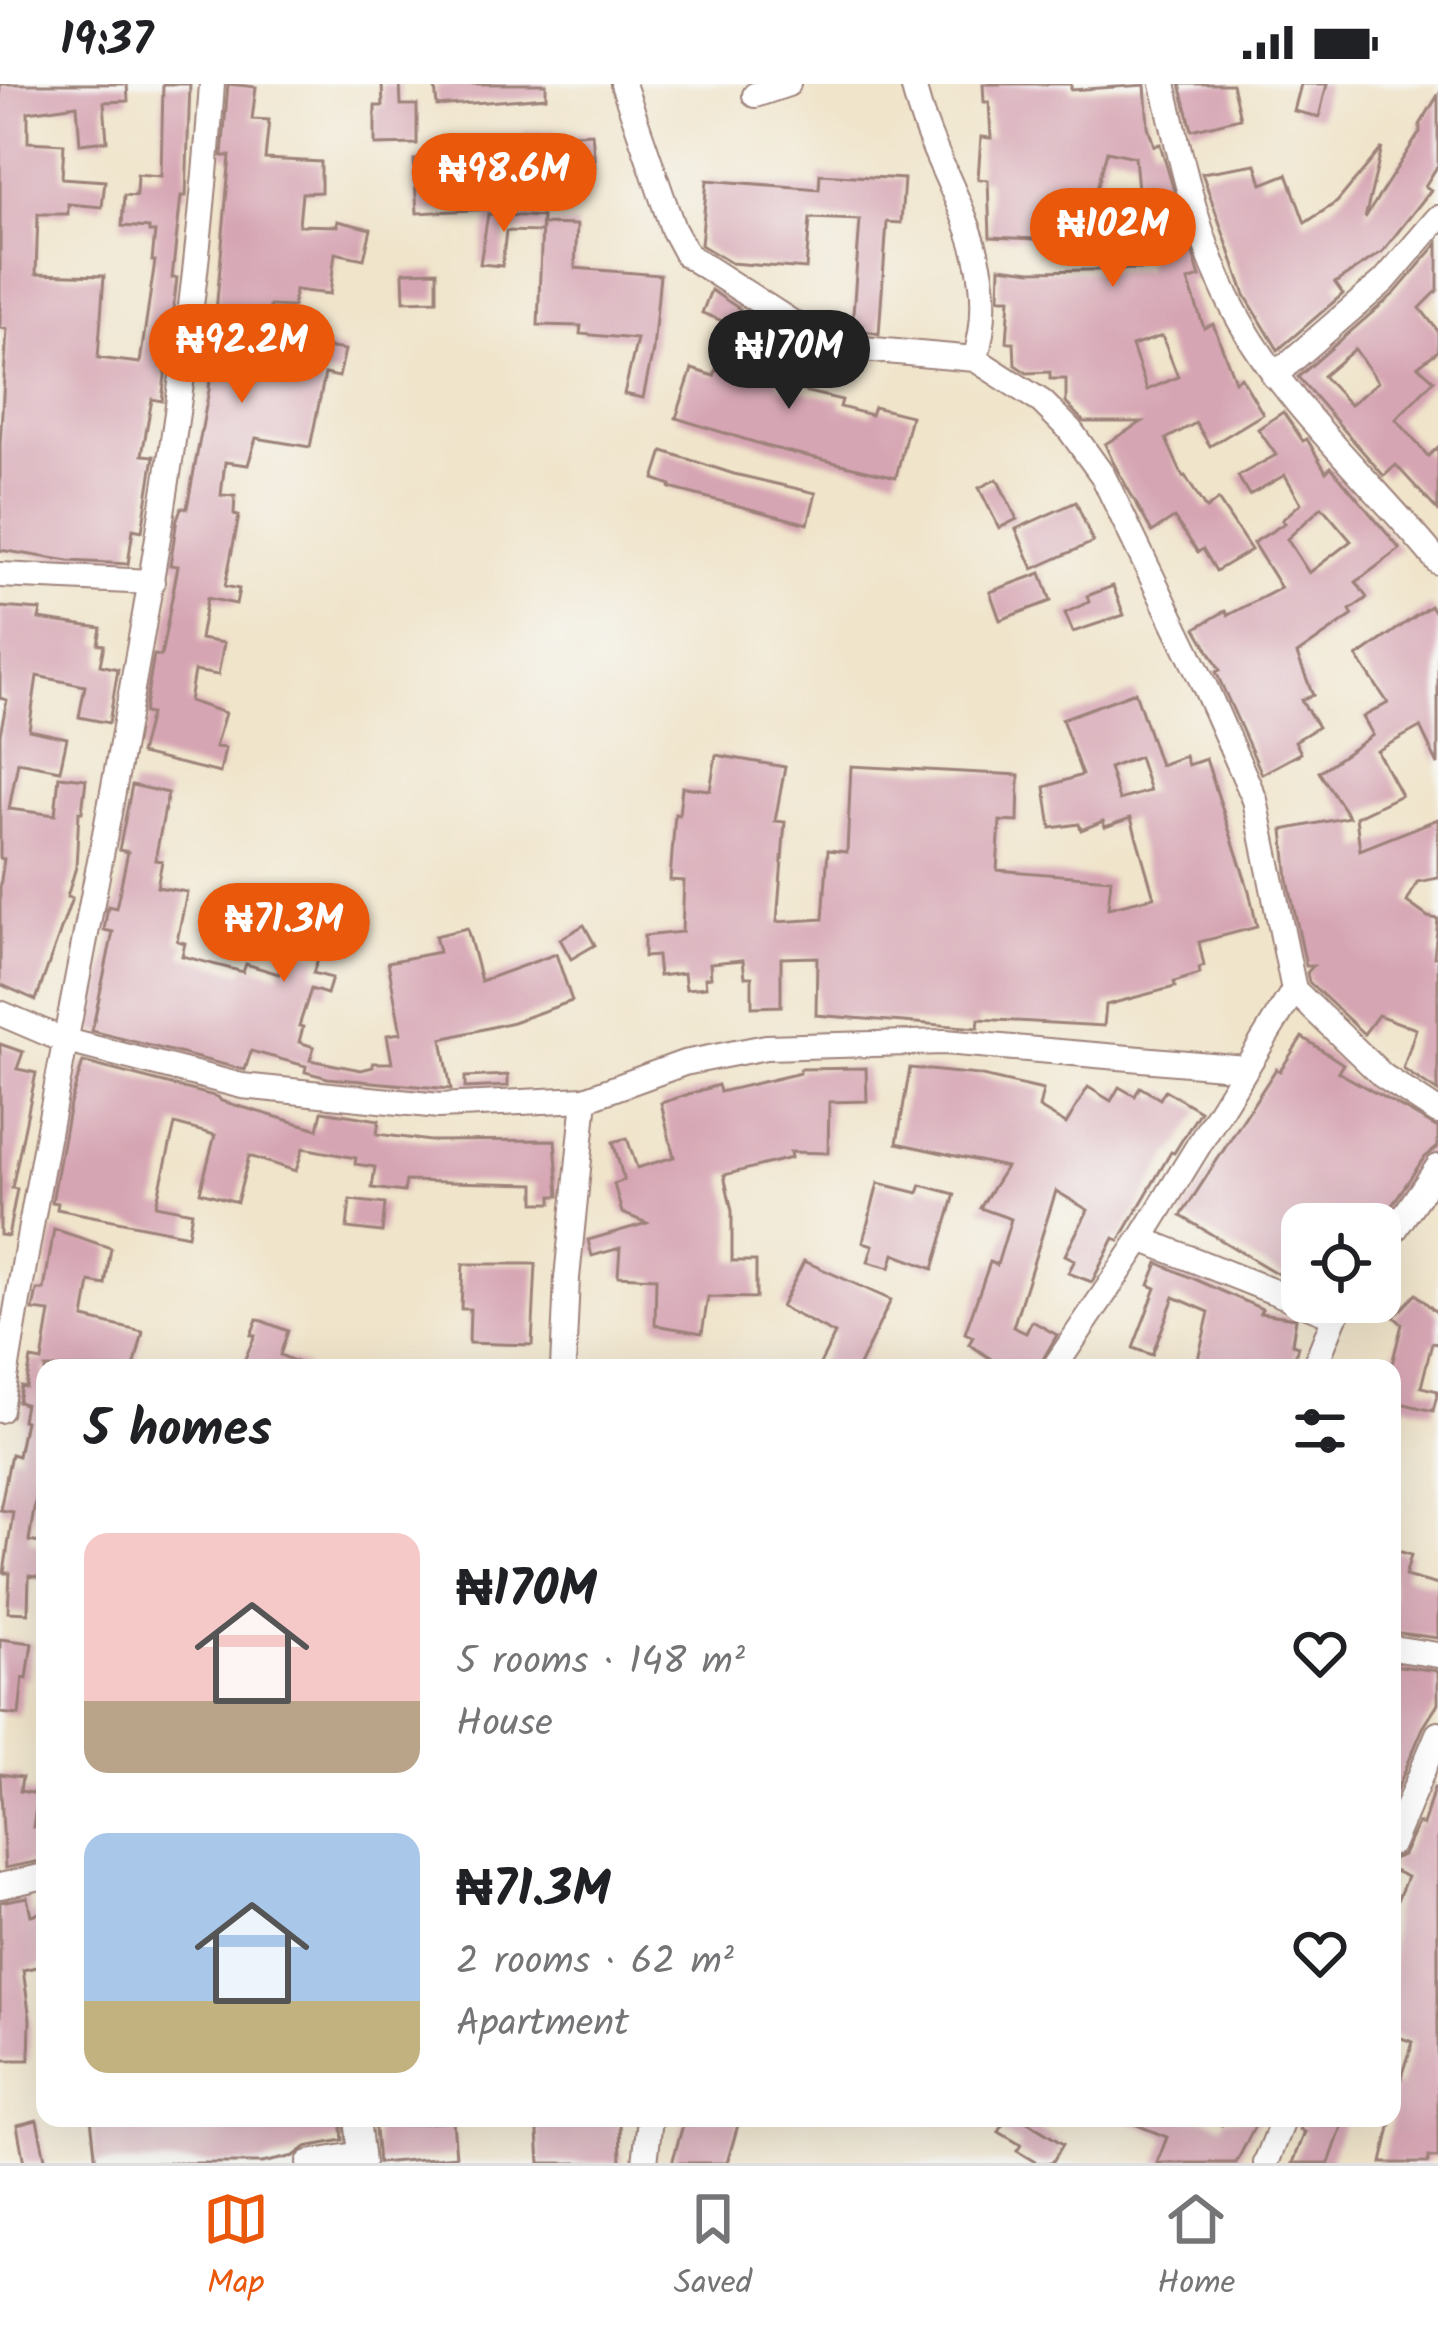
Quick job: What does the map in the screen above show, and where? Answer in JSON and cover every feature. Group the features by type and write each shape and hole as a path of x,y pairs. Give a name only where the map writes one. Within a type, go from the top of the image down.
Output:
{"street":[{"path":"0,1410 13,1246 63,1040 152,582 203,227 212,84"},
{"path":"623,84 673,229 687,255 799,327 863,349 975,359 1042,402 1070,430 1103,476 1255,800 1294,990 1384,1076 1438,1112"},
{"path":"755,95 788,84"},
{"path":"913,84 971,226 984,301 983,333 975,359"},
{"path":"1163,84 1194,209 1234,311 1274,376 1438,562"},
{"path":"1274,376 1384,280 1438,218"},
{"path":"0,575 152,582"},
{"path":"1060,1359 1141,1239 1294,990"},
{"path":"0,1013 63,1040 242,1086 439,1106 585,1099 684,1063 789,1046 945,1042 1244,1068"},
{"path":"563,1359 585,1099"},
{"path":"1401,1221 1438,1167"},
{"path":"1141,1239 1281,1288"},
{"path":"1318,1359 1334,1323"},
{"path":"1401,1649 1438,1655"},
{"path":"1401,1822 1438,1734"},
{"path":"0,1886 36,1878"},
{"path":"309,2163 361,2158 358,2127"},
{"path":"645,2163 649,2127"},
{"path":"1267,2163 1281,2127"}],"building":[{"path":"0,84 127,84 128,101 104,102 107,141 80,144 77,105 28,112 28,142 64,144 62,178 105,181 102,207 68,204 68,214 38,214 36,274 104,276 98,358 140,363 155,232 122,226 124,195 136,196 137,174 161,176 163,84 190,84 186,196 181,196 162,401 152,399 142,455 154,456 142,531 133,529 128,564 0,550 7,329 0,328"},
{"path":"228,84 256,87 252,119 269,120 265,159 321,162 321,192 302,193 299,225 337,226 337,221 371,229 364,259 335,253 330,294 295,290 293,307 270,306 266,338 345,350 339,377 325,374 310,447 256,438 248,465 225,462 221,495 235,496 234,514 239,516 225,586 239,589 236,604 207,598 200,639 224,643 218,675 194,671 189,701 225,713 215,747 225,748 220,773 140,754 150,714 144,713 154,655 161,656 178,566 170,565 177,519 181,508 187,508 209,390 230,156 222,156"},
{"path":"382,84 400,84 401,105 417,105 417,144 375,145 375,106 383,106"},
{"path":"546,84 546,97 437,106 435,87"},
{"path":"983,84 1071,84 1071,90 1145,85 1148,126 1154,146 1160,144 1200,277 1188,281 1204,328 1213,324 1235,381 1241,377 1263,414 1210,446 1196,423 1166,439 1183,477 1206,509 1218,500 1251,550 1216,571 1174,518 1152,532 1113,462 1105,444 1142,422 1084,422 1066,403 1066,379 1050,379 1050,372 1027,373 1015,365 1014,342 1007,342 1010,298 999,298 1000,267 1146,269 1146,244 990,237 988,180 978,179 981,137 991,138 989,102 984,102","holes":["1107,151 1135,157 1138,189 1095,196","1162,336 1178,377 1147,390 1132,346"]},
{"path":"1180,84 1232,84 1240,118 1192,130"},
{"path":"1301,84 1327,84 1319,117 1294,111"},
{"path":"1438,95 1438,165 1425,186 1431,190 1383,251 1335,283 1343,294 1278,350 1245,295 1202,173 1256,164 1262,184 1287,174 1305,223 1337,202 1382,148 1365,218"},
{"path":"555,131 555,135 592,133 595,166 525,167 524,132"},
{"path":"489,155 492,209 417,213 414,160"},
{"path":"820,174 904,179 901,223 887,222 879,334 852,328 860,220 810,218 806,269 731,263 701,245 707,180 819,189"},
{"path":"488,214 542,217 541,232 506,231 502,266 480,264"},
{"path":"542,224 577,225 575,268 660,275 643,398 624,394 637,339 580,334 581,326 538,325"},
{"path":"1438,243 1438,290 1420,308 1438,331 1438,351 1418,366 1434,380 1396,419 1428,456 1438,447 1438,511 1396,465 1384,476 1298,377 1395,293","holes":["1355,349 1378,382 1350,405 1323,376"]},
{"path":"437,271 437,300 404,301 403,272"},
{"path":"711,290 740,309 733,325 702,313"},
{"path":"728,332 787,351 777,385 842,400 840,407 871,415 874,407 911,416 896,477 773,448 676,418 692,369 714,376"},
{"path":"1283,412 1303,441 1307,439 1326,472 1331,467 1400,549 1356,582 1367,598 1350,610 1353,615 1297,654 1313,695 1301,700 1318,727 1295,741 1301,753 1262,774 1216,672 1220,670 1196,628 1281,588 1253,543 1285,523 1282,520 1301,503 1285,475 1249,495 1238,476 1276,455 1258,429","holes":["1322,507 1351,541 1309,573 1287,539"]},
{"path":"663,451 816,493 808,524 670,488 654,479"},
{"path":"997,479 1017,519 999,528 979,488"},
{"path":"1076,502 1093,542 1033,569 1016,529"},
{"path":"1041,573 1051,601 1000,620 990,592"},
{"path":"1113,586 1124,615 1073,632 1065,613 1089,602 1087,596"},
{"path":"1430,606 1438,616 1438,765 1420,727 1377,751 1401,795 1356,817 1360,850 1438,819 1438,878 1417,882 1407,902 1438,919 1434,957 1438,957 1438,1092 1403,1069 1416,1029 1378,1015 1364,1034 1309,982 1307,973 1313,966 1306,966 1283,830 1349,817 1319,772 1373,735 1363,717 1388,703 1357,657"},
{"path":"0,607 41,610 39,619 101,628 100,665 118,669 109,723 79,717 85,686 37,676 29,730 67,738 60,770 18,762 9,809 55,815 59,776 86,779 76,867 67,897 72,898 36,1000 0,984 4,859 0,858 0,734 7,700 0,698"},
{"path":"1135,692 1160,765 1185,756 1188,765 1206,759 1257,927 1199,942 1204,966 1200,974 1174,982 1175,987 1106,1005 1104,1026 979,1019 978,1028 816,1015 817,957 781,958 781,1006 752,1007 752,977 745,977 743,960 710,963 706,987 686,989 684,973 659,976 657,956 644,957 644,936 682,932 684,881 670,880 675,814 679,815 682,787 710,790 716,755 785,767 775,821 785,822 777,922 823,919 828,850 847,852 851,766 1019,775 1018,822 1000,821 997,870 1111,879 1108,908 1154,897 1131,818 1105,827 1103,821 1081,830 1079,824 1051,828 1045,787 1082,775 1062,719","holes":["1139,757 1150,791 1119,800 1109,768"]},
{"path":"132,785 168,793 155,860 162,861 157,887 187,892 177,941 185,943 182,956 243,972 246,964 279,974 287,946 319,956 313,973 332,978 327,994 311,989 299,1026 303,1027 299,1042 314,1047 310,1060 361,1070 373,1063 392,1063 387,1035 401,1033 388,962 439,952 435,936 467,928 481,981 556,954 572,1001 513,1022 442,1039 451,1089 328,1078 305,1072 306,1066 251,1051 245,1070 92,1031 113,932 104,930 108,906 116,908 128,852 119,850"},
{"path":"584,925 595,945 571,959 560,939"},
{"path":"1302,1037 1343,1064 1338,1072 1438,1128 1438,1147 1424,1158 1393,1203 1281,1203 1281,1276 1181,1216 1276,1069 1280,1071"},
{"path":"0,1044 23,1052 17,1069 36,1073 12,1188 17,1189 8,1236 0,1235"},
{"path":"83,1062 318,1129 322,1111 379,1120 377,1134 430,1141 555,1140 559,1196 552,1196 552,1203 535,1203 535,1184 406,1181 404,1192 372,1188 375,1167 355,1164 356,1158 303,1148 296,1171 249,1156 237,1202 200,1192 215,1135 175,1124 156,1205 192,1212 188,1235 57,1209 58,1203 52,1202 70,1104"},
{"path":"866,1068 867,1101 829,1102 828,1153 790,1152 791,1158 724,1175 732,1211 732,1261 756,1261 756,1298 708,1297 702,1333 655,1325 656,1278 618,1276 620,1248 592,1256 588,1240 647,1223 622,1213 614,1184 624,1180 613,1142 627,1138 637,1168 674,1157 661,1103 718,1085 720,1092 800,1073 800,1069"},
{"path":"910,1068 978,1075 1043,1090 1039,1108 1066,1124 1088,1087 1111,1101 1119,1087 1135,1096 1140,1087 1160,1099 1165,1090 1200,1111 1119,1241 1114,1238 1092,1282 1068,1273 1075,1260 1065,1255 1088,1210 1056,1191 1013,1327 1026,1333 1032,1321 1057,1335 1043,1359 991,1359 969,1344 973,1337 965,1333 990,1262 997,1265 1011,1219 980,1208 1006,1167 897,1143"},
{"path":"508,1075 508,1086 465,1088 465,1077"},
{"path":"878,1183 918,1193 921,1185 955,1194 933,1269 894,1254 890,1268 868,1262 873,1245 863,1242"},
{"path":"350,1200 385,1204 382,1232 347,1228"},
{"path":"54,1229 111,1248 105,1285 90,1282 84,1318 143,1332 136,1359 42,1359 50,1312 33,1310 37,1290 44,1290"},
{"path":"804,1261 891,1300 862,1359 822,1359 835,1334 781,1307"},
{"path":"1158,1263 1262,1309 1260,1313 1281,1316 1281,1323 1295,1323 1294,1359 1198,1359 1209,1312 1174,1297 1152,1355 1133,1348 1156,1288 1149,1285"},
{"path":"463,1264 536,1264 532,1345 469,1343 470,1309 461,1309"},
{"path":"1416,1294 1438,1314 1438,1344 1432,1343 1421,1387 1438,1391 1433,1411 1401,1403 1401,1359 1393,1359 1401,1310"},
{"path":"257,1319 288,1331 280,1355 289,1359 245,1359 255,1336 251,1335"},
{"path":"31,1359 36,1360 36,1496 29,1541 36,1542 36,1577 29,1576 28,1613 8,1612 10,1573 4,1573 13,1512 0,1510 11,1454 18,1456 25,1404 18,1402"},
{"path":"1401,1552 1411,1555 1405,1576 1438,1585 1438,1638 1401,1633"},
{"path":"0,1639 32,1643 19,1715 0,1713"},
{"path":"1401,1666 1438,1671 1438,1704 1401,1780"},
{"path":"0,1774 22,1777 20,1791 36,1794 36,1862 5,1868"},
{"path":"1434,1788 1438,1789 1438,2158 1429,2157 1428,2163 1382,2163 1390,2127 1401,2127 1401,2081 1413,2042 1401,2038 1401,1891 1407,1877 1401,1874 1401,1856 1418,1823 1423,1825"},
{"path":"27,1897 31,1915 36,1914 36,1967 23,1970 30,2019 29,2060 0,2060 0,1902"},
{"path":"36,2120 46,2163 24,2163 17,2125"},
{"path":"92,2127 342,2127 343,2140 262,2163 96,2163"},
{"path":"375,2127 454,2127 456,2156 378,2163"},
{"path":"538,2127 620,2127 621,2163 540,2163"},
{"path":"682,2127 737,2127 727,2163 672,2163"},
{"path":"1002,2127 1036,2127 1063,2144 1052,2163 1037,2163 1017,2151 1021,2145 999,2132"},
{"path":"1142,2127 1254,2127 1236,2163 1157,2163 1167,2137"},
{"path":"1342,2127 1329,2163 1293,2163 1305,2132 1300,2130"}]}
